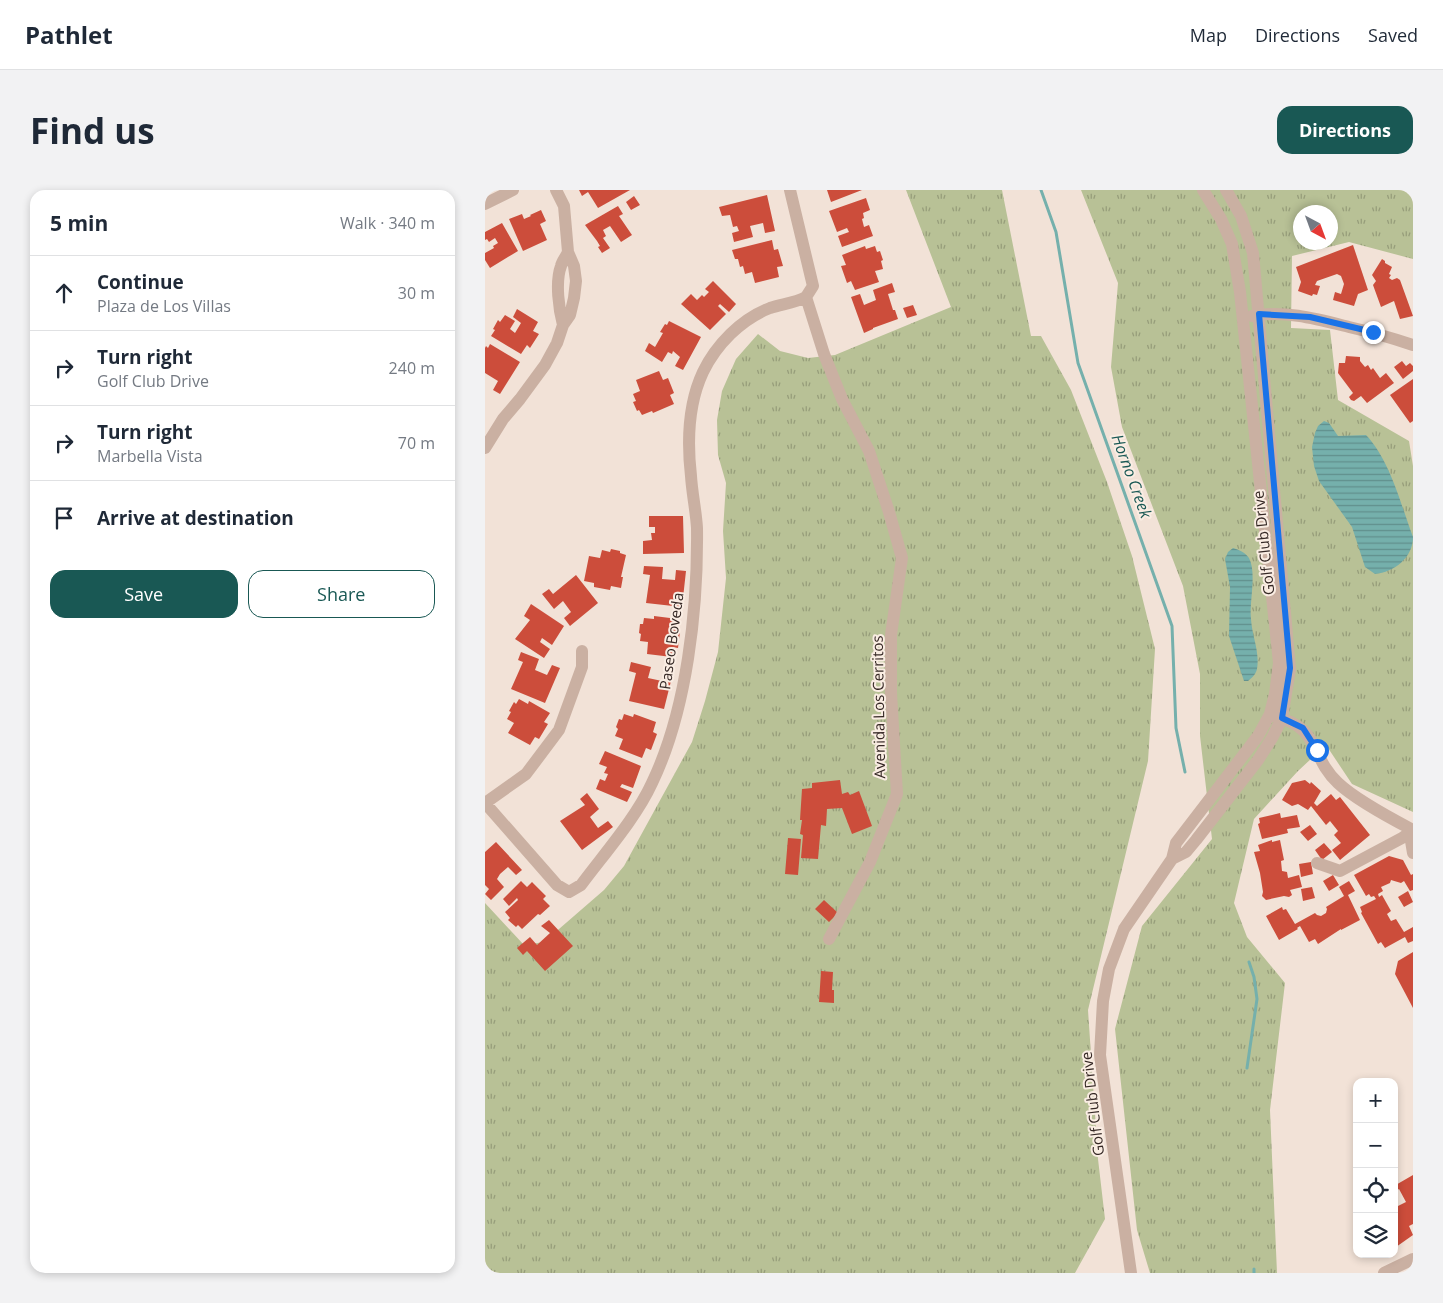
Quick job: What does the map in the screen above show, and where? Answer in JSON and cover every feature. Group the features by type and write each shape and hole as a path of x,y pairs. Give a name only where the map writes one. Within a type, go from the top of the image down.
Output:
{"street":[{"path":"485,204 513,190"},
{"path":"485,448 503,418 529,388 545,365 570,315 576,281 574,266 569,252 564,206 556,190"},
{"path":"790,190 813,286 806,298"},
{"name":"Golf Club Drive","path":"1203,190 1221,219 1231,244 1242,317 1279,663 1275,694 1276,716"},
{"name":"Golf Club Drive","path":"1131,1273 1100,1055 1103,1001 1109,969 1124,929 1172,859 1176,843 1258,736 1276,716 1290,668 1253,253 1241,216 1227,190"},
{"path":"563,326 560,314 558,282 561,266 569,252"},
{"name":"Paseo Boveda","path":"485,803 557,884 569,892 581,885 636,810 651,785 667,745 678,706 690,645 697,527 690,474 689,440 690,418 696,392 703,373 713,355 729,336 748,320 769,308 806,298"},
{"name":"Avenida Los Cerritos","path":"806,298 824,354 842,399 869,451 902,558 891,635 891,693 897,794 870,862 829,939"},
{"path":"1242,317 1259,314 1310,317 1373,332 1413,345"},
{"path":"485,803 526,774 559,730 581,667 582,651"},
{"path":"1276,716 1303,728 1312,741 1326,770 1339,784 1371,806 1413,830"},
{"path":"1413,830 1411,841 1413,853"},
{"path":"1317,863 1340,871 1402,838 1413,830"},
{"path":"1392,1271 1413,1259"}],"green space":[{"path":"906,190 1002,190 1031,336 1041,336 1071,390 1107,482 1132,556 1155,649 1148,761 1088,1010 1098,1159 1105,1219 1075,1273 485,1273 485,903 524,945 544,942 604,890 624,866 692,742 718,652 726,578 723,531 726,483 718,455 717,420 722,391 736,359 758,334 780,351 808,358 835,355 951,307"},
{"path":"1081,190 1413,190 1413,259 1349,242 1338,245 1338,205 1293,205 1293,250 1316,250 1292,256 1291,328 1330,330 1338,400 1409,441 1413,466 1413,812 1352,784 1326,745 1298,771 1254,819 1234,903 1247,937 1285,983 1270,1110 1277,1273 1150,1273 1137,1230 1115,1029 1142,926 1212,839 1200,736 1200,674 1183,586 1122,427 1111,367 1118,283"}],"water":[{"path":"1324,421 1329,423 1338,436 1366,435 1382,457 1399,497 1413,537 1412,545 1401,563 1382,573 1375,574 1365,567 1352,527 1319,481 1314,466 1312,447 1318,426"},
{"path":"1233,548 1249,558 1253,580 1251,619 1258,663 1256,673 1248,681 1244,681 1229,636 1230,587 1225,559 1228,552"}],"building":[{"path":"579,190 630,190 598,208 588,192 582,196"},
{"path":"827,190 862,190 831,202"},
{"path":"767,195 775,231 765,233 763,223 750,226 753,237 734,242 732,233 739,231 737,226 733,227 730,215 722,216 719,207"},
{"path":"634,196 640,205 631,210 626,202"},
{"path":"866,198 870,210 863,213 864,218 862,219 864,227 869,225 873,236 842,247 838,236 849,232 847,228 837,232 829,211"},
{"path":"618,206 623,214 619,216 632,235 621,242 610,226 603,230 606,236 603,238 610,248 602,253 597,241 585,225"},
{"path":"541,210 546,221 540,224 547,240 523,251 509,219 522,214 524,219"},
{"path":"502,223 518,251 490,268 485,260 485,253 494,248 493,246 498,243 495,238 489,242 487,239 485,240 485,232"},
{"path":"772,240 774,250 778,249 783,266 777,267 779,277 755,283 752,272 745,274 743,266 740,267 738,259 735,259 732,250"},
{"path":"1353,245 1368,290 1358,294 1354,306 1333,300 1335,292 1341,294 1344,284 1341,276 1337,274 1317,281 1315,285 1320,286 1317,295 1313,294 1312,296 1298,291 1301,282 1296,267"},
{"path":"865,246 866,249 875,246 877,252 880,251 883,269 875,271 879,282 855,290 851,281 847,283 841,266 846,265 842,255"},
{"path":"1382,259 1392,267 1389,278 1400,280 1413,316 1400,319 1394,301 1381,307 1373,285 1376,281 1372,275"},
{"path":"713,281 736,304 729,312 720,304 718,306 726,314 710,330 681,304 691,294 697,300 702,295 704,297 709,292 705,289"},
{"path":"892,283 895,292 888,294 898,319 864,333 851,297 860,294 864,305 876,300 873,290"},
{"path":"913,305 917,315 907,318 903,308"},
{"path":"517,309 538,322 533,331 539,334 530,348 527,345 521,354 491,336 498,320 500,322 505,315 515,321 510,329 515,333 521,323 513,317"},
{"path":"669,321 701,337 683,370 675,366 680,357 673,351 672,354 668,352 662,362 645,351 649,343 655,347 663,333 660,332"},
{"path":"490,344 520,362 500,394 493,390 498,381 485,373 485,348 486,346 488,348"},
{"path":"1346,356 1360,357 1360,361 1365,367 1368,365 1371,370 1373,368 1380,378 1386,373 1394,383 1367,403 1361,396 1354,401 1351,400 1349,397 1353,393 1338,373 1339,363 1345,363"},
{"path":"1402,361 1406,366 1410,363 1413,366 1413,371 1403,379 1394,367"},
{"path":"659,371 663,380 668,378 674,393 670,395 674,404 653,413 652,411 642,415 639,410 637,411 633,402 636,401 633,394 640,391 636,380"},
{"path":"1413,379 1413,421 1410,423 1390,395"},
{"path":"649,516 683,516 684,553 643,554 643,541 652,540 651,533 655,533 655,527 649,527"},
{"path":"611,549 626,555 621,577 623,577 621,588 611,586 610,590 594,587 594,583 584,581 589,556 600,558 602,550 610,552"},
{"path":"644,566 663,567 662,579 675,580 676,570 686,571 682,607 646,603 650,575 643,574"},
{"path":"576,575 598,603 570,626 564,618 571,612 563,601 554,609 542,594 549,589 553,594"},
{"path":"531,604 564,626 552,645 542,638 540,642 550,649 544,658 515,639 530,620 524,616"},
{"path":"654,616 678,619 677,630 680,631 678,648 673,647 672,657 647,654 648,642 640,641 640,624 643,624 644,618 654,619"},
{"path":"521,652 539,659 535,670 547,675 552,665 560,668 545,703 511,689 523,662 518,660"},
{"path":"631,662 651,667 648,678 662,681 665,671 673,673 664,709 629,701 636,673 629,671"},
{"path":"519,699 528,704 529,701 550,713 544,722 548,724 539,739 535,737 530,745 508,733 514,723 507,719 511,712 509,711 514,702 516,704"},
{"path":"624,714 633,717 634,714 656,722 653,732 657,734 651,750 646,748 642,758 619,749 623,739 615,736 618,729 616,727 619,719 622,720"},
{"path":"605,751 641,766 633,788 622,784 620,787 632,792 627,802 596,789 600,779 605,781 608,774 604,773 607,767 599,764"},
{"path":"840,780 842,794 848,792 850,795 859,791 872,826 852,834 842,808 827,809 826,826 821,825 818,859 801,858 803,835 800,834 802,789 812,788 812,783"},
{"path":"1305,780 1310,784 1311,782 1321,791 1314,803 1317,806 1331,794 1336,800 1340,797 1370,835 1340,860 1332,850 1341,843 1334,835 1338,831 1330,821 1326,825 1311,806 1308,810 1298,804 1292,806 1282,800 1292,783"},
{"path":"587,793 599,809 590,817 598,828 608,821 613,827 582,850 560,821 585,805 580,799"},
{"path":"1280,813 1281,818 1297,815 1300,827 1287,829 1288,833 1262,839 1258,824 1260,823 1259,818"},
{"path":"1310,825 1317,834 1308,841 1300,832"},
{"path":"788,838 801,839 798,875 785,874"},
{"path":"1272,840 1272,842 1280,840 1284,860 1281,861 1282,871 1287,872 1288,878 1299,875 1302,887 1290,890 1292,895 1289,897 1284,896 1266,900 1262,896 1260,873 1254,852 1260,851 1258,845"},
{"path":"496,842 522,870 516,875 508,867 500,874 497,879 504,887 491,900 485,894 489,889 485,885 485,852"},
{"path":"1324,843 1332,852 1322,860 1315,850"},
{"path":"1389,856 1403,860 1411,875 1413,874 1413,890 1410,891 1404,881 1401,883 1391,880 1390,883 1381,887 1383,891 1378,894 1379,897 1382,895 1391,911 1387,914 1391,921 1396,919 1404,932 1413,927 1413,941 1408,943 1405,937 1385,948 1381,942 1378,944 1361,913 1360,907 1376,899 1369,894 1366,896 1354,875"},
{"path":"1311,862 1313,874 1301,877 1299,864"},
{"path":"1333,875 1339,885 1329,891 1323,881"},
{"path":"521,881 527,887 532,882 546,896 543,899 550,906 522,929 518,925 516,927 508,920 510,918 505,912 518,900 517,898 509,906 503,899"},
{"path":"1349,881 1355,891 1348,895 1360,920 1341,929 1318,944 1315,939 1309,942 1300,926 1279,940 1266,916 1282,907 1283,910 1286,909 1295,924 1315,913 1321,916 1326,913 1326,907 1344,896 1339,887"},
{"path":"1312,887 1315,898 1303,901 1301,889"},
{"path":"1408,891 1413,902 1404,907 1398,897"},
{"path":"824,900 838,913 829,922 815,909"},
{"path":"549,920 573,946 545,971 527,951 523,955 517,948 530,937 537,945 550,933 541,926"},
{"path":"1413,952 1413,1008 1395,974 1398,961"},
{"path":"821,971 833,972 832,990 834,990 834,1003 819,1002"},
{"path":"1413,1175 1413,1224 1409,1226 1413,1235 1398,1246 1398,1206 1406,1202 1398,1190 1398,1184"}],"waterway":[{"name":"Horno Creek","path":"1041,190 1056,232 1078,363 1172,626 1176,728 1185,772"},
{"name":"Horno Creek","path":"1247,1068 1257,999 1254,977 1249,962"}],"route":[{"path":"1317,750 1303,728 1282,718 1287,698 1290,668 1259,314 1310,317 1373,332"}]}
